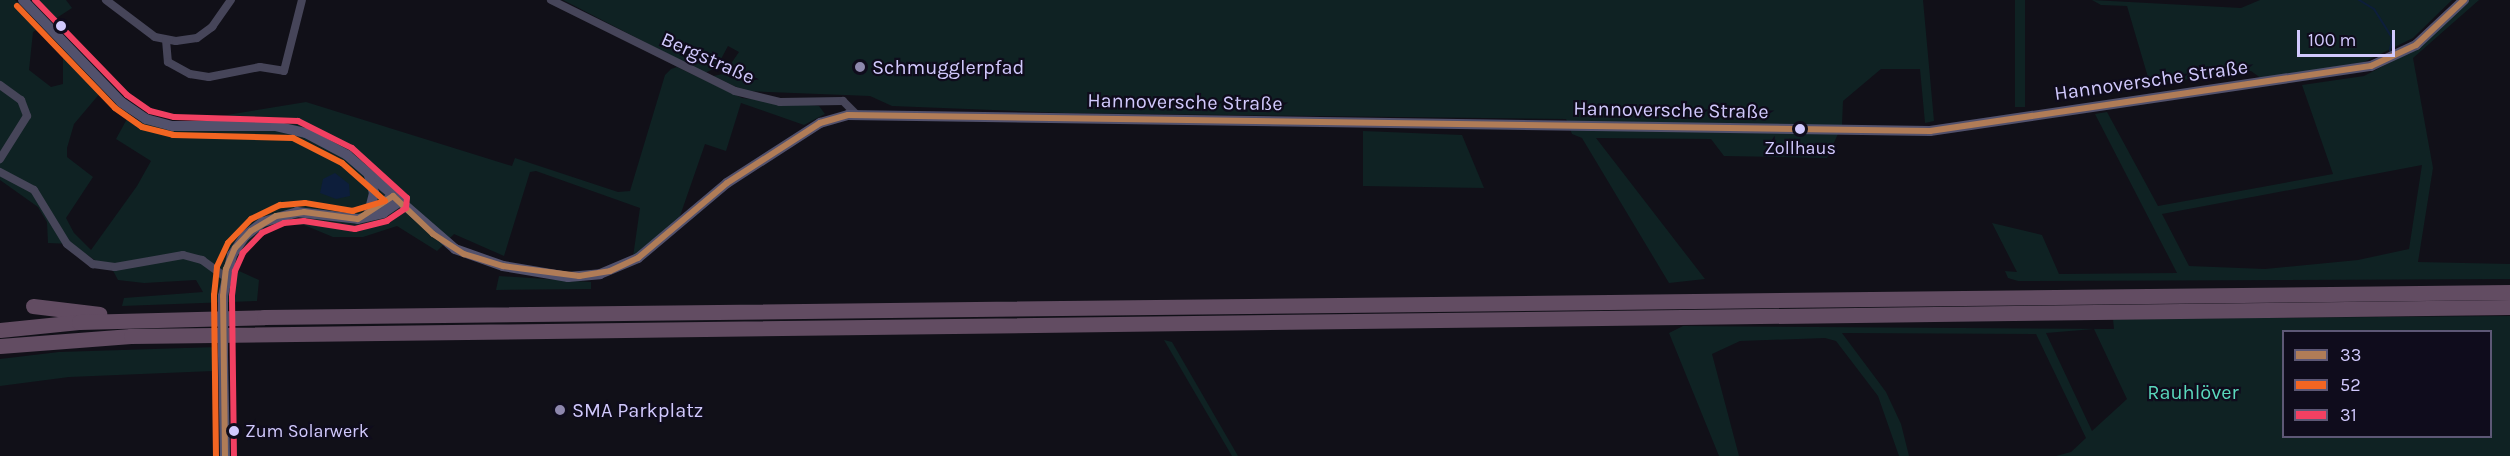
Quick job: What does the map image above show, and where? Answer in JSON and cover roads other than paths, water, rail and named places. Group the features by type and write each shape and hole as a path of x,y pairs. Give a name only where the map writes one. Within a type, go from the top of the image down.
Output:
{"highway":[{"path":"0,330 129,320 2510,292"},
{"path":"33,306 129,320"},
{"path":"0,346 190,335 2510,307"}],"main road":[{"name":"Hannoversche Straße","path":"23,0 121,102 146,118 172,126 295,129 338,148 439,239 474,258 558,276 600,274 646,253 716,191 815,127 833,118 856,114 1929,131 2362,69 2408,50 2464,0"},
{"path":"365,170 374,193 366,215"},
{"path":"225,456 223,296 225,277 240,242 269,219 297,212 342,220 384,213 396,199"}],"street":[{"path":"109,1 166,40 197,39 212,27 231,0"},
{"path":"166,40 168,62 190,74 209,76 260,67 284,71 302,0"},
{"name":"Bergstraße","path":"551,0 735,91 780,102 843,102 856,114"},
{"path":"0,85 21,100 27,116 0,159"},
{"path":"0,172 34,190 67,244 93,264 126,266 183,255 202,260 225,277"}],"water":[{"path":"335,173 349,184 350,196 336,199 320,193 323,179"}],"waterway":[{"path":"2359,0 2374,9 2392,38 2390,51"}],"place":[{"name":"Schmugglerpfad","path":"860,67"},
{"name":"Zollhaus","path":"1800,129"},
{"name":"SMA Parkplatz","path":"560,410"},
{"name":"Zum Solarwerk","path":"234,431"}],"park label":[{"name":"Rauhlöver","path":"2193,392"}]}
